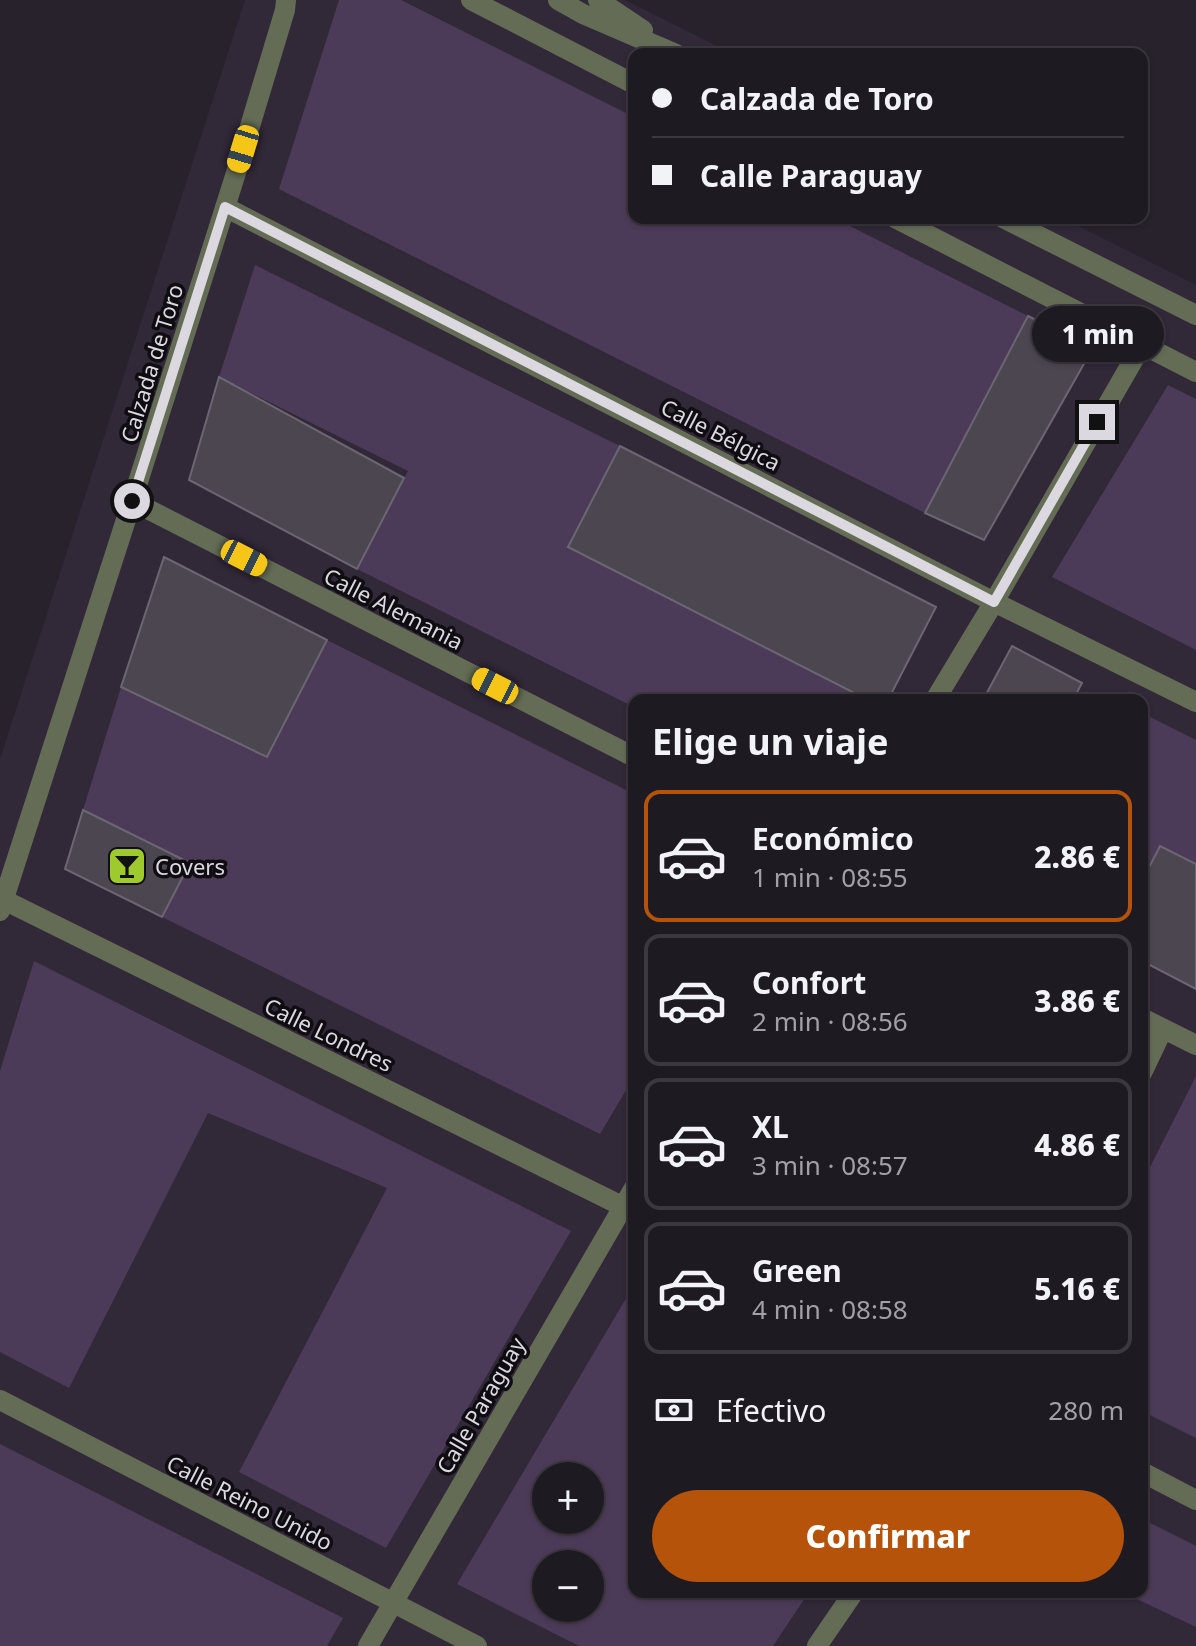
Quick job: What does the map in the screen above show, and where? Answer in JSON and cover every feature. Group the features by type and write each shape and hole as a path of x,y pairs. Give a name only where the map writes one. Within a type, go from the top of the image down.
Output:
{"street":[{"path":"471,0 628,81"},
{"path":"558,0 583,14 664,48"},
{"path":"598,0 669,48"},
{"name":"Calzada de Toro","path":"2,906 288,3"},
{"name":"Calle Bélgica","path":"225,207 994,602 1196,702"},
{"path":"907,224 1196,372"},
{"path":"1015,224 1196,315"},
{"path":"939,694 1142,345"},
{"name":"Calle Alemania","path":"132,501 628,754"},
{"name":"Calle Londres","path":"2,906 628,1201"},
{"path":"1148,1021 1196,1045"},
{"path":"1148,1060 1163,1029"},
{"name":"Calle Paraguay","path":"368,1646 628,1205"},
{"name":"Calle Reino Unido","path":"0,1400 477,1646"},
{"path":"1148,1475 1196,1500"},
{"path":"817,1646 850,1598"}],"shaded area":[{"path":"245,0 625,0 721,48 628,48 628,224 1074,224 1196,285 1196,1646 0,1646 0,759"},
{"path":"339,0 401,0 628,114 628,224 846,224 1028,316 925,513 279,189"},
{"path":"255,265 620,446 568,548 856,694 628,694 628,704 357,569 408,471 219,377"},
{"path":"1168,385 1196,399 1196,650 1052,577"},
{"path":"327,640 628,791 628,1087 600,1134 162,917 190,863 83,810 121,687 267,757"},
{"path":"1148,716 1196,740 1196,864 1160,846 1148,869"},
{"path":"34,961 571,1231 386,1548 239,1472 387,1188 208,1113 69,1388 0,1352 0,1071"},
{"path":"1196,1076 1196,1438 1148,1414 1148,1171"},
{"path":"628,1295 628,1598 805,1598 773,1646 579,1646 457,1584"},
{"path":"0,1444 343,1618 327,1646 0,1646"},
{"path":"1148,1522 1196,1546 1196,1627 1135,1598 1148,1598"}],"building":[{"path":"1028,316 1093,348 984,540 925,513"},
{"path":"219,377 404,478 357,569 189,480"},
{"path":"620,446 936,607 891,694 856,694 568,547"},
{"path":"164,557 327,640 267,757 121,687"},
{"path":"1012,646 1082,683 1076,694 986,694"},
{"name":"Covers","path":"83,810 190,863 162,917 65,869"},
{"path":"1160,846 1196,864 1196,989 1148,964 1148,869"}],"place":[{"name":"Covers","path":"127,866"}],"route":[{"path":"132,501 225,207 994,602 1097,422"}]}
